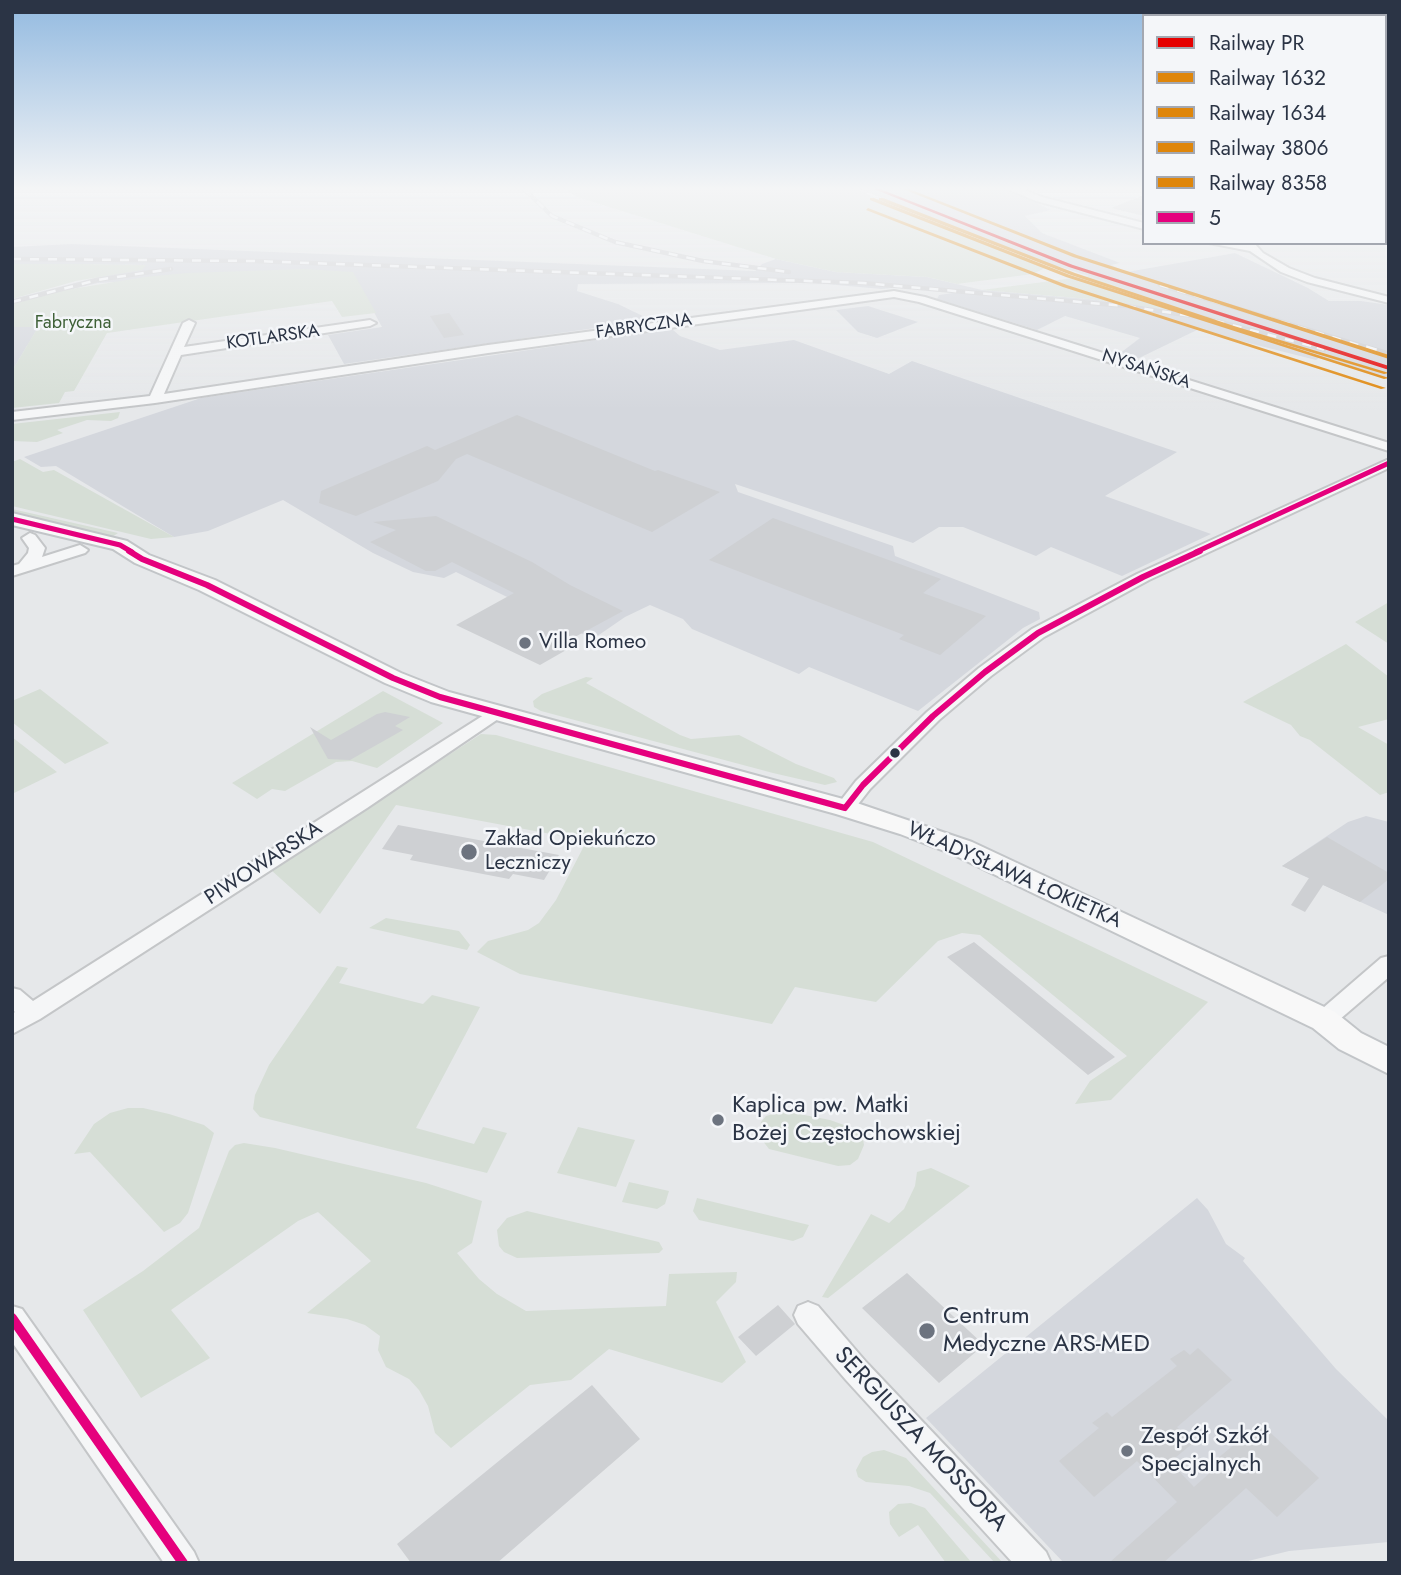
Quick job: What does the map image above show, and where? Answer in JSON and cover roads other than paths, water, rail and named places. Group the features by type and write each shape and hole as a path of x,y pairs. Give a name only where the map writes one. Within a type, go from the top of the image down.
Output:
{"main road":[{"name":"WŁADYSŁAWA ŁOKIETKA","path":"12,519 120,545 142,559 207,585 393,678 440,696 845,808 910,828 962,848 1324,1020 1350,1041 1389,1062"},
{"name":"WŁADYSŁAWA ŁOKIETKA","path":"21,536 80,550 142,559"},
{"name":"WŁADYSŁAWA ŁOKIETKA","path":"1324,1020 1353,1025 1389,1044"}],"street":[{"path":"1273,262 1311,280 1389,300"},
{"name":"FABRYCZNA","path":"12,416 155,400 742,313 880,295 903,295"},
{"name":"NYSAŃSKA","path":"903,295 1389,447"},
{"path":"155,400 189,323"},
{"name":"KOTLARSKA","path":"176,352 370,323"},
{"path":"845,808 863,785 933,716 985,672 1038,633 1143,577 1389,463"},
{"path":"18,568 36,554 37,548 21,536"},
{"path":"18,568 80,550"},
{"name":"PIWOWARSKA","path":"12,996 22,1019 360,804 495,713"},
{"path":"1324,1020 1389,964"},
{"name":"SERGIUSZA MOSSORA","path":"808,1315 856,1371 1035,1563"},
{"path":"12,1318 183,1563"}],"railway":[{"path":"296,262 863,283 1126,306 1205,318 1323,349"},
{"path":"715,262 789,272"},
{"path":"12,302 97,280 171,269"},
{"path":"1160,285 1372,349"},
{"path":"1317,347 1324,349"},
{"path":"1366,347 1389,354"}],"rail line":[{"name":"3806","path":"1005,262 1065,286 1383,388"},
{"name":"1632","path":"1034,262 1068,276 1386,378"},
{"name":"8358","path":"1044,262 1232,327 1386,373"},
{"name":"PR","path":"1062,262 1389,368"},
{"name":"1634","path":"1095,262 1389,357"}],"place":[{"name":"Villa Romeo","path":"525,643"},
{"name":"Zakład Opiekuńczo Leczniczy","path":"469,852"},
{"name":"Kaplica pw. Matki Bożej Częstochowskiej","path":"718,1120"},
{"name":"Centrum Medyczne ARS-MED","path":"927,1331"},
{"name":"Zespół Szkół Specjalnych","path":"1127,1451"}],"park label":[{"name":"Fabryczna","path":"73,324"}]}
